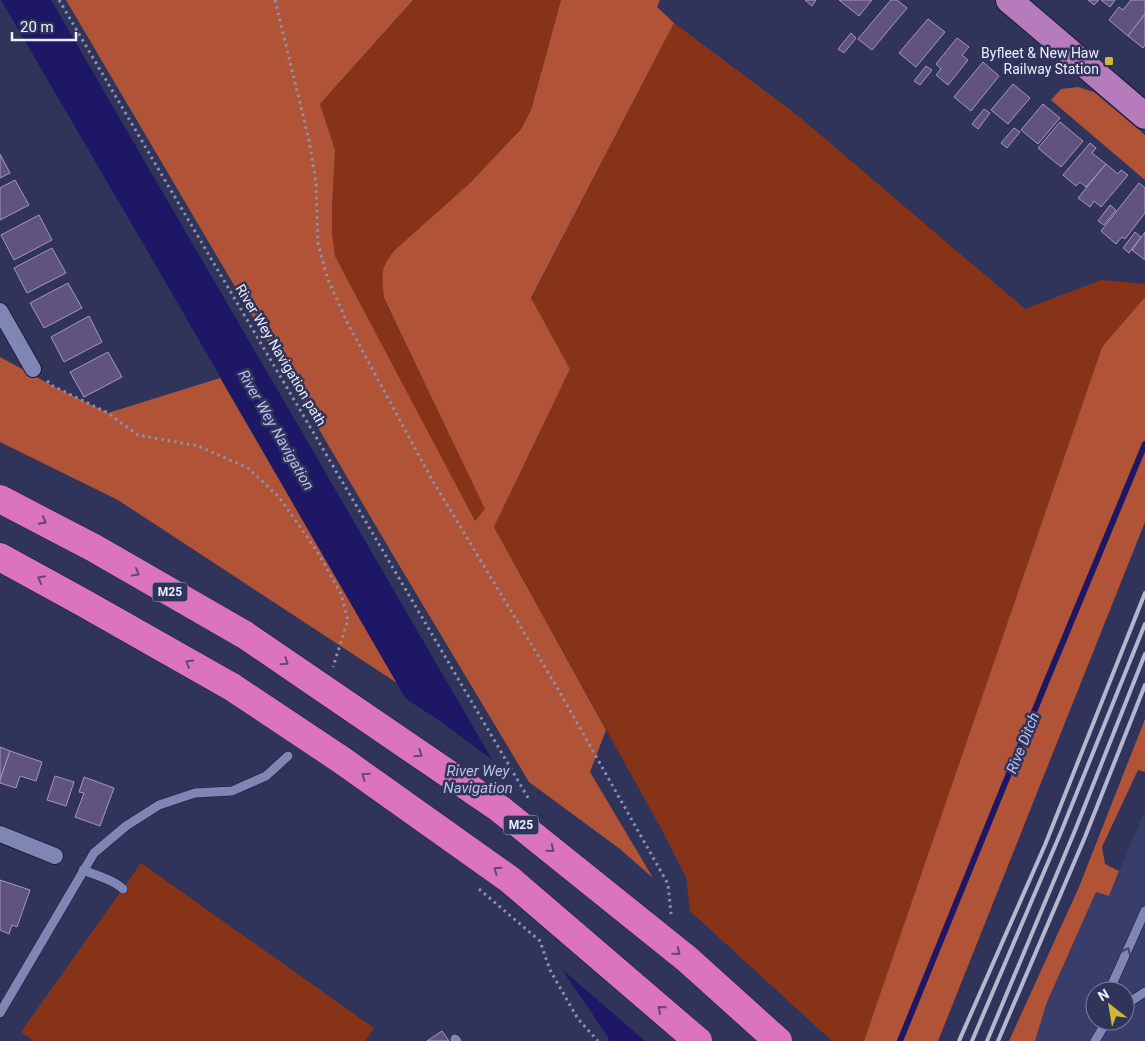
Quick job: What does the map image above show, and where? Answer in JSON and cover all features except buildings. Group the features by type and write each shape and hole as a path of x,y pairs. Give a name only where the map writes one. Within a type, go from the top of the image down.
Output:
{"highway":[{"name":"M25","path":"0,498 94,548 245,635 500,809 687,960 778,1041"},
{"path":"0,557 232,687 343,761 509,879 698,1041"}],"main road":[{"path":"1017,2 1141,105"}],"street":[{"path":"0,311 4,328 33,369"},
{"path":"0,834 55,856"}],"lane":[{"path":"0,1013 94,853 126,826 160,805 195,793 232,791 266,776 288,756"},
{"path":"83,870 114,883 123,889"},
{"path":"1113,981 1145,910"}],"path":[{"name":"River Wey Navigation path","path":"59,0 484,720"},
{"path":"275,0 309,140 316,182 318,243 327,277 347,322 431,478 558,689 668,884"},
{"path":"33,369 53,386 108,413 138,435 198,446 248,468 278,496 317,550 340,594 348,620"},
{"path":"540,940 550,970 578,1019 598,1041"}],"shaded area":[{"path":"66,0 413,0 320,104 335,150 332,233 335,256 475,521 485,509 384,298 382,278 384,267 395,250 469,184 521,129 531,110 561,0 660,0 657,7 674,23 531,298 570,369 494,527 606,730 590,772 653,878 620,849 529,782"},
{"path":"413,0 561,0 531,110 521,129 469,184 384,299 486,509 474,521 335,256 332,233 335,150 320,104"},
{"path":"674,23 797,115 1025,309 1101,280 1145,284 1145,297 1102,347 864,1041 832,1041 690,911 686,877 494,527 570,369 531,299"},
{"path":"1078,87 1094,92 1145,135 1145,180 1051,100 1061,89"},
{"path":"1145,297 1145,522 938,1041 864,1041 1102,347"},
{"path":"0,357 108,413 220,378 397,683 118,500 0,442"},
{"path":"1145,719 1145,772 1138,770 1102,847 1105,864 1119,871 1109,896 1096,892 1047,1002 1035,1041 1009,1041 1079,887"},
{"path":"1145,810 1145,1041 1035,1041 1047,1002 1096,892 1109,896"},
{"path":"141,863 374,1028 365,1041 34,1041 21,1032"}],"water":[{"name":"River Wey Navigation","path":"1,0 51,0 497,768 653,1041 609,1041 561,968"}],"pier":[{"path":"400,695 437,719 498,764 655,1041 645,1041 556,964"}],"waterway":[{"name":"Rive Ditch","path":"900,1041 1145,444"}],"railway":[{"path":"959,1041 1045,845 1145,593"},
{"path":"972,1041 1061,832 1145,624"},
{"path":"987,1041 1076,828 1145,654"},
{"path":"998,1041 1085,837 1145,685"}],"place":[{"name":"Byfleet & New Haw Railway Station","path":"1109,61"}]}
